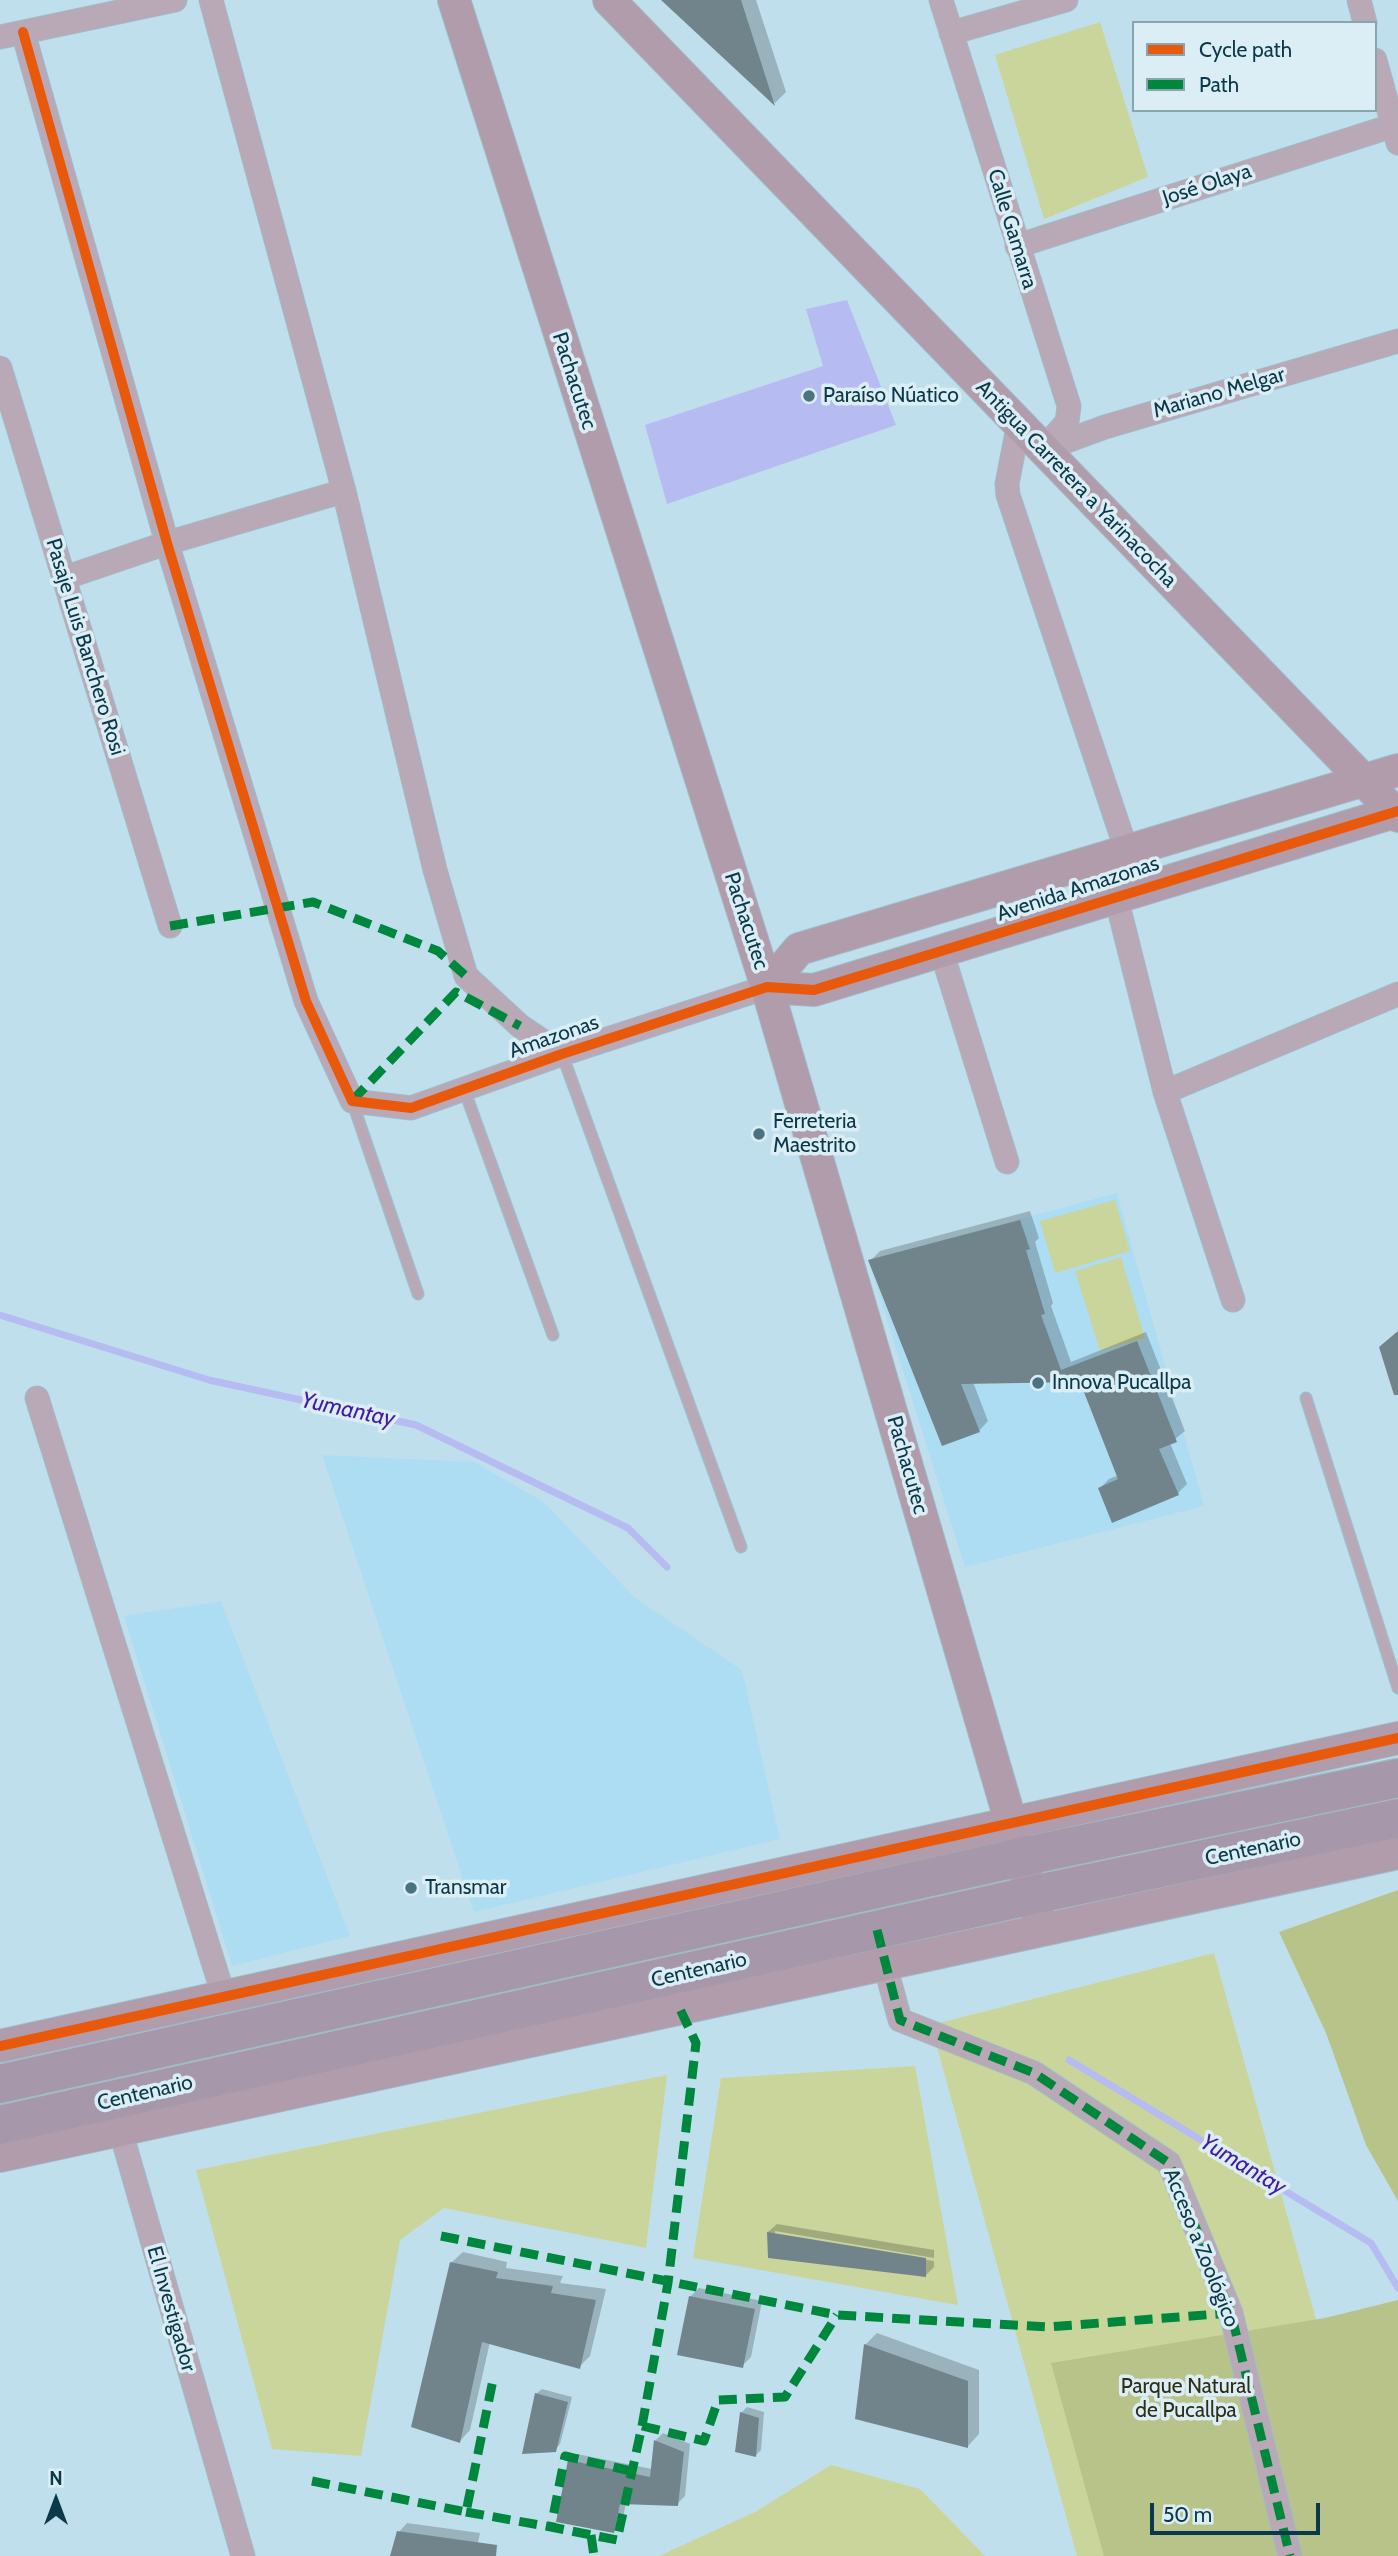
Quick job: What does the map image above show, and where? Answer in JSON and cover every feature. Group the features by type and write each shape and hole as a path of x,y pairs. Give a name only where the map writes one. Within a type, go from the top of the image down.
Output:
{"highway":[{"name":"Centenario","path":"0,2084 1007,1842 1398,1778"},
{"name":"Centenario","path":"0,2125 115,2115 881,1947 1398,1818"}],"street":[{"path":"0,37 175,0"},
{"path":"211,0 344,491 435,870 466,976 520,1026 562,1054"},
{"name":"Pachacutec","path":"434,0 758,990"},
{"name":"Pachacutec","path":"454,0 758,990 1007,1842 1030,1908"},
{"name":"Antigua Carretera a Yarinacocha","path":"609,0 1397,814"},
{"name":"Calle Gamarra","path":"941,0 1069,406 1067,422 1042,450"},
{"path":"951,33 1066,0"},
{"path":"1359,0 1364,21"},
{"path":"23,32 167,543 306,1001 352,1101"},
{"path":"1377,67 1396,130"},
{"name":"José Olaya","path":"1017,246 1396,130"},
{"name":"Mariano Melgar","path":"1042,450 1105,426 1398,341"},
{"name":"Pasaje Luis Banchero Rosi","path":"0,368 170,926"},
{"path":"1019,422 1007,484 1008,495 1127,852"},
{"path":"64,578 167,543 344,491"},
{"name":"Avenida Amazonas","path":"758,990 799,949 1398,770"},
{"name":"Avenida Amazonas","path":"758,990 814,990 1397,814"},
{"path":"1116,897 1165,1092 1233,1300"},
{"path":"942,953 1007,1162"},
{"name":"Amazonas","path":"352,1101 411,1108 562,1054 758,990"},
{"path":"1165,1092 1398,994"},
{"path":"37,1398 224,1997"},
{"path":"0,2046 224,1997 1007,1842 1398,1738"},
{"path":"1030,1908 1398,1853"},
{"name":"Acceso a Zoológico","path":"881,1947 900,2020 1034,2073 1169,2163 1231,2313 1290,2556"},
{"name":"El Investigador","path":"103,2061 115,2115 243,2556"},
{"path":"0,2157 115,2115"}],"lane":[{"path":"562,1054 741,1547"},
{"path":"464,1089 553,1335"},
{"path":"352,1101 418,1294"},
{"path":"1306,1398 1398,1688"}],"shaded area":[{"name":"Paraíso Núatico","path":"847,300 896,425 667,504 645,425 823,366 806,309"},
{"name":"Innova Pucallpa","path":"1117,1193 1204,1506 965,1567 868,1260"},
{"path":"322,1455 474,1462 544,1502 634,1597 742,1670 780,1839 474,1912"},
{"path":"221,1601 350,1936 232,1966 124,1616"}],"green space":[{"path":"1100,22 1148,177 1044,219 995,55"},
{"path":"1115,1200 1130,1251 1055,1273 1040,1221"},
{"path":"1121,1257 1145,1338 1100,1351 1075,1271"},
{"path":"1398,1890 1398,2201 1366,2145 1326,2033 1279,1932"},
{"name":"Parque Natural de Pucallpa","path":"1214,1953 1382,2556 1077,2556 931,2025"},
{"path":"915,2066 958,2305 693,2258 721,2078"},
{"path":"667,2075 646,2248 444,2208 400,2240 361,2456 272,2449 196,2170"},
{"path":"1398,2300 1398,2556 1104,2556 1051,2363 1325,2318"},
{"path":"831,2465 920,2489 985,2556 659,2556 755,2512"}],"building":[{"path":"661,0 741,0 775,106"},
{"path":"1020,1220 1030,1249 1026,1250 1045,1314 1041,1315 1061,1370 1137,1341 1177,1442 1159,1449 1179,1495 1112,1523 1098,1488 1118,1479 1080,1382 961,1384 980,1432 942,1446 868,1260"},
{"path":"1398,1331 1398,1395 1394,1395 1379,1347"},
{"path":"767,2232 926,2258 926,2277 768,2258"},
{"path":"450,2262 498,2272 496,2278 553,2286 551,2293 596,2300 580,2369 482,2342 460,2443 411,2427"},
{"path":"689,2296 755,2309 743,2368 677,2355"},
{"path":"864,2344 968,2381 968,2448 855,2419"},
{"path":"535,2393 568,2402 556,2452 522,2454"},
{"path":"740,2412 759,2418 756,2457 735,2452"},
{"path":"654,2440 684,2452 678,2506 620,2504 614,2533 556,2522 568,2460 650,2477"},
{"path":"397,2531 497,2545 496,2556 390,2556"}],"waterway":[{"name":"Yumantay","path":"0,1315 209,1380 416,1425 628,1528 667,1567"},
{"name":"Yumantay","path":"1069,2060 1371,2243 1398,2288"}],"marked path":[{"path":"170,926 313,902 438,951 466,976"},
{"path":"352,1101 456,992 520,1026"},
{"path":"877,1930 900,2020 1034,2073 1169,2163 1231,2313 1290,2556"},
{"path":"631,2471 565,2456 551,2527 617,2540 642,2426 668,2283 696,2043 679,2007"},
{"path":"441,2236 837,2315 1048,2327 1231,2313"},
{"path":"642,2426 704,2441 718,2400 785,2397 837,2315"},
{"path":"312,2481 466,2512 494,2375"},
{"path":"466,2512 551,2527"},
{"path":"591,2535 594,2556"}],"cycle path":[{"path":"23,32 167,543 306,1001 352,1101 411,1108 562,1054 767,987 814,990 1398,811"},
{"path":"0,2046 1398,1738"}],"place":[{"name":"Paraíso Núatico","path":"809,396"},
{"name":"Ferreteria Maestrito","path":"759,1134"},
{"name":"Innova Pucallpa","path":"1038,1383"},
{"name":"Transmar","path":"411,1888"}]}
